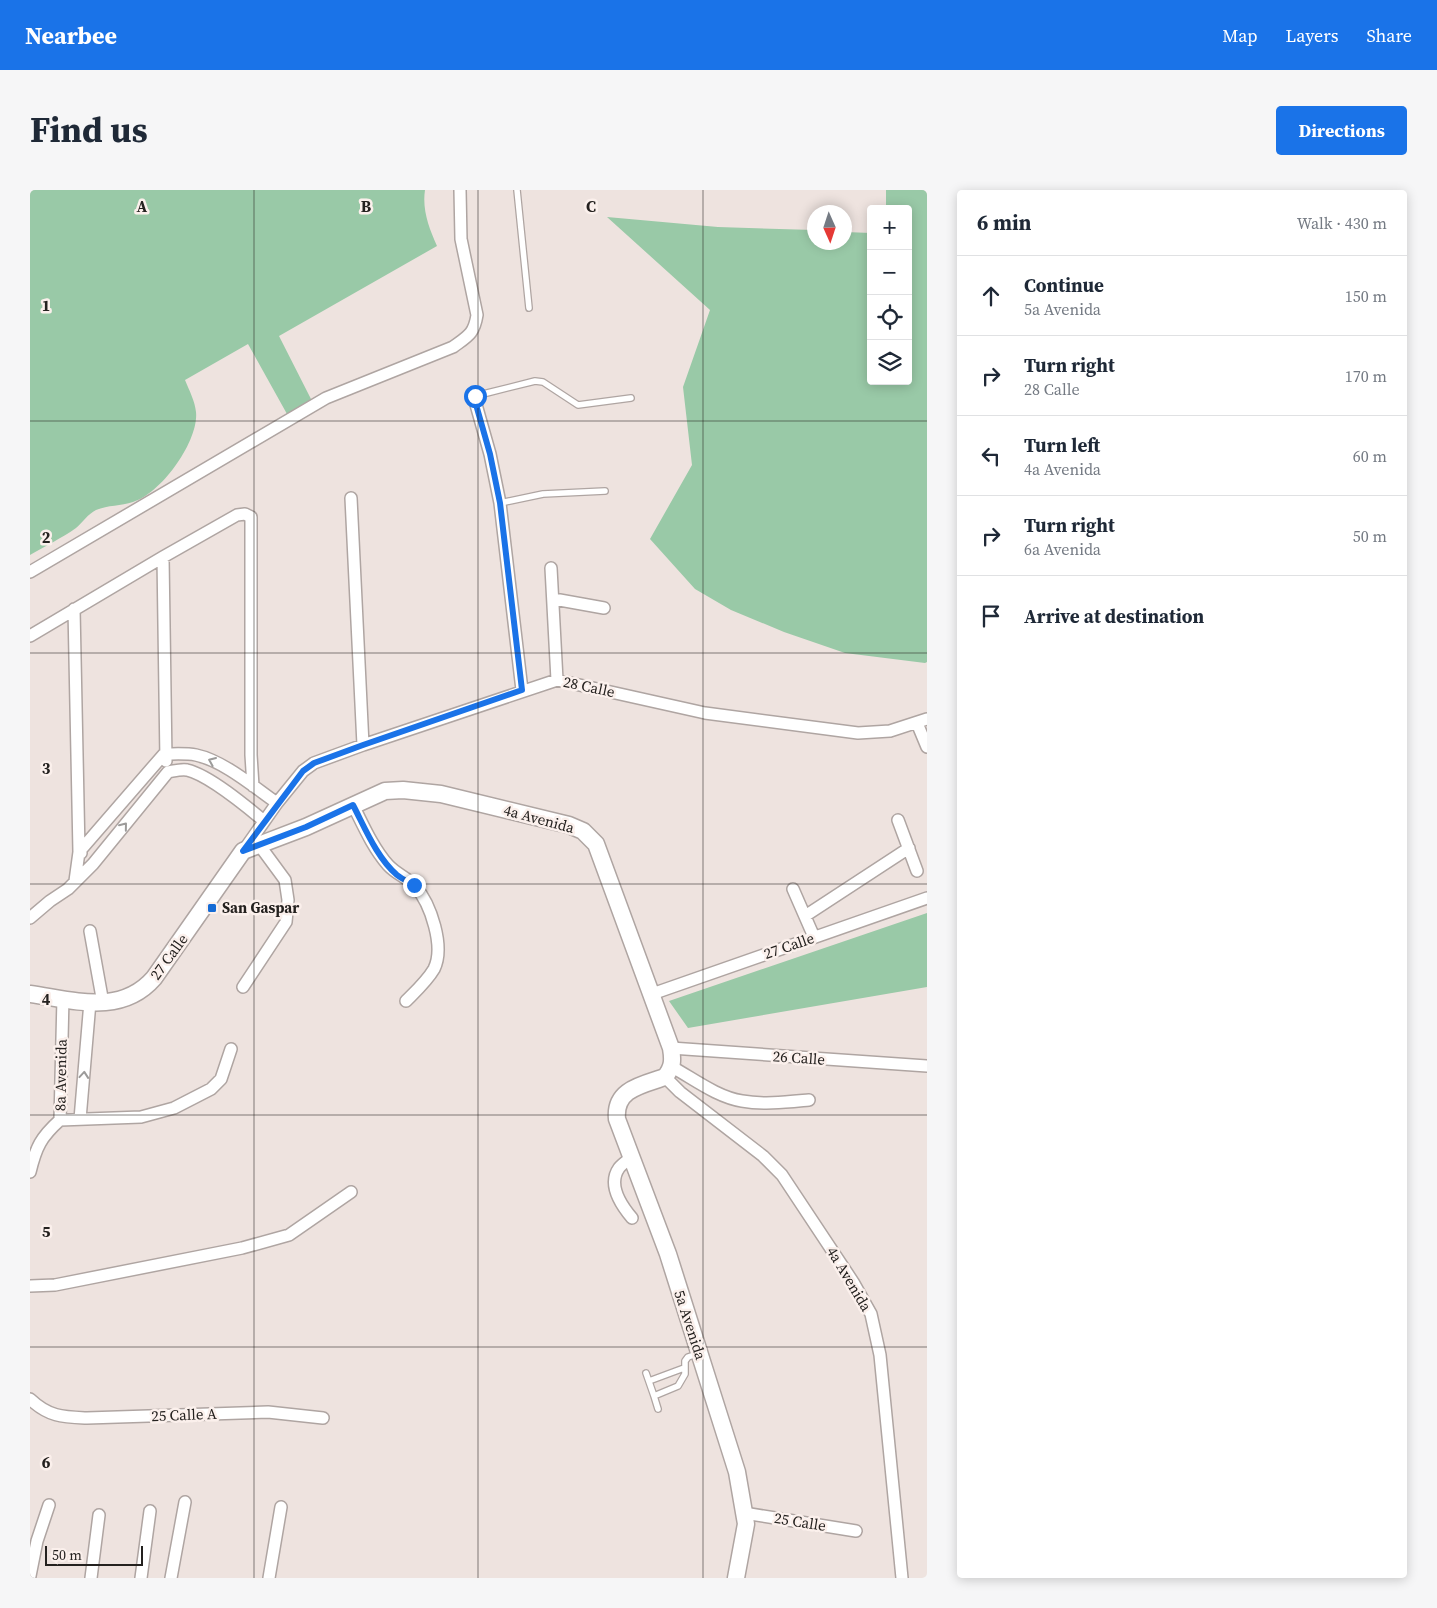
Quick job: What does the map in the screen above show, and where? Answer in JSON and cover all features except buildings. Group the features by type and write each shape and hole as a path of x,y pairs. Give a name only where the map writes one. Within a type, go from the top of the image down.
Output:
{"street":[{"path":"30,572 326,398 453,347 468,337 475,328 477,316 461,239 460,190"},
{"path":"475,396 500,503 522,690"},
{"path":"351,498 363,745"},
{"path":"30,636 163,556 237,515 245,514 251,517 252,786"},
{"path":"163,556 164,754 168,772"},
{"path":"551,568 557,680"},
{"path":"554,599 604,608"},
{"path":"74,609 79,852 76,881"},
{"name":"28 Calle","path":"243,851 277,803 303,771 314,763 522,690 557,680 705,713 858,733 890,731 922,721"},
{"path":"922,721 927,747"},
{"path":"79,852 164,754 195,754 220,764 277,803"},
{"path":"30,918 68,889 93,864 168,772 184,770 195,772 235,798 264,821"},
{"name":"4a Avenida","path":"243,851 306,827 385,791 403,790 441,794 568,825 583,831 596,844 671,1048 668,1072 680,1092 763,1156 782,1175 854,1282 871,1314 880,1355 902,1578"},
{"path":"353,805 372,842 387,864 398,875 414,885 426,903 433,922 439,946 435,967 422,985 406,1001"},
{"path":"898,820 917,871"},
{"path":"243,987 276,939 286,922 287,914 288,900 285,880 260,846"},
{"path":"805,916 909,848"},
{"name":"27 Calle","path":"30,994 97,1003 118,1001 144,989 154,978 243,851"},
{"path":"79,852 93,864"},
{"path":"793,889 814,937"},
{"name":"27 Calle","path":"652,994 927,898"},
{"name":"8a Avenida","path":"80,1119 97,1003 90,931"},
{"name":"8a Avenida","path":"30,1172 35,1149 51,1128 60,1120 63,998"},
{"name":"26 Calle","path":"671,1048 927,1066"},
{"path":"60,1120 141,1117 174,1108 211,1089 221,1079 231,1049"},
{"path":"668,1072 742,1101 781,1103 809,1100"},
{"name":"5a Avenida","path":"668,1072 624,1094 617,1108 617,1119 668,1254 737,1472 746,1524 736,1578"},
{"path":"632,1157 619,1168 614,1182 620,1204 632,1218"},
{"path":"30,1286 55,1285 242,1248 289,1235 351,1192"},
{"name":"25 Calle A","path":"30,1399 46,1412 65,1417 87,1418 268,1412 323,1418"},
{"path":"171,1578 185,1502"},
{"path":"30,1576 37,1540 49,1505"},
{"path":"269,1578 281,1507"},
{"path":"141,1578 150,1511"},
{"name":"25 Calle","path":"744,1512 856,1531"},
{"path":"91,1578 100,1515"}],"lane":[{"path":"517,190 530,308"},
{"path":"475,396 535,381 543,382 578,405 631,398"},
{"path":"500,503 543,494 605,491"},
{"path":"654,1396 678,1386 685,1374 685,1361 688,1357 699,1354"},
{"path":"649,1382 684,1368"},
{"path":"646,1373 658,1409"}],"green space":[{"path":"30,190 425,190 425,212 437,246 279,336 312,401 287,414 248,344 185,380 196,412 195,424 185,451 166,478 155,489 133,502 96,510 76,528 30,555"},
{"path":"886,190 927,190 927,662 925,663 845,653 784,632 731,610 695,589 650,539 692,465 683,387 710,310 607,217 718,227 807,230 807,250 852,250 852,232 867,233 867,385 912,385 912,205 886,205"},
{"path":"927,913 927,987 688,1028 669,1001"}],"place":[{"name":"San Gaspar","path":"212,908"}],"route":[{"path":"414,885 398,875 387,864 363,826 353,805 306,827 243,851 277,803 303,771 314,763 522,690 500,503 475,396"}]}
